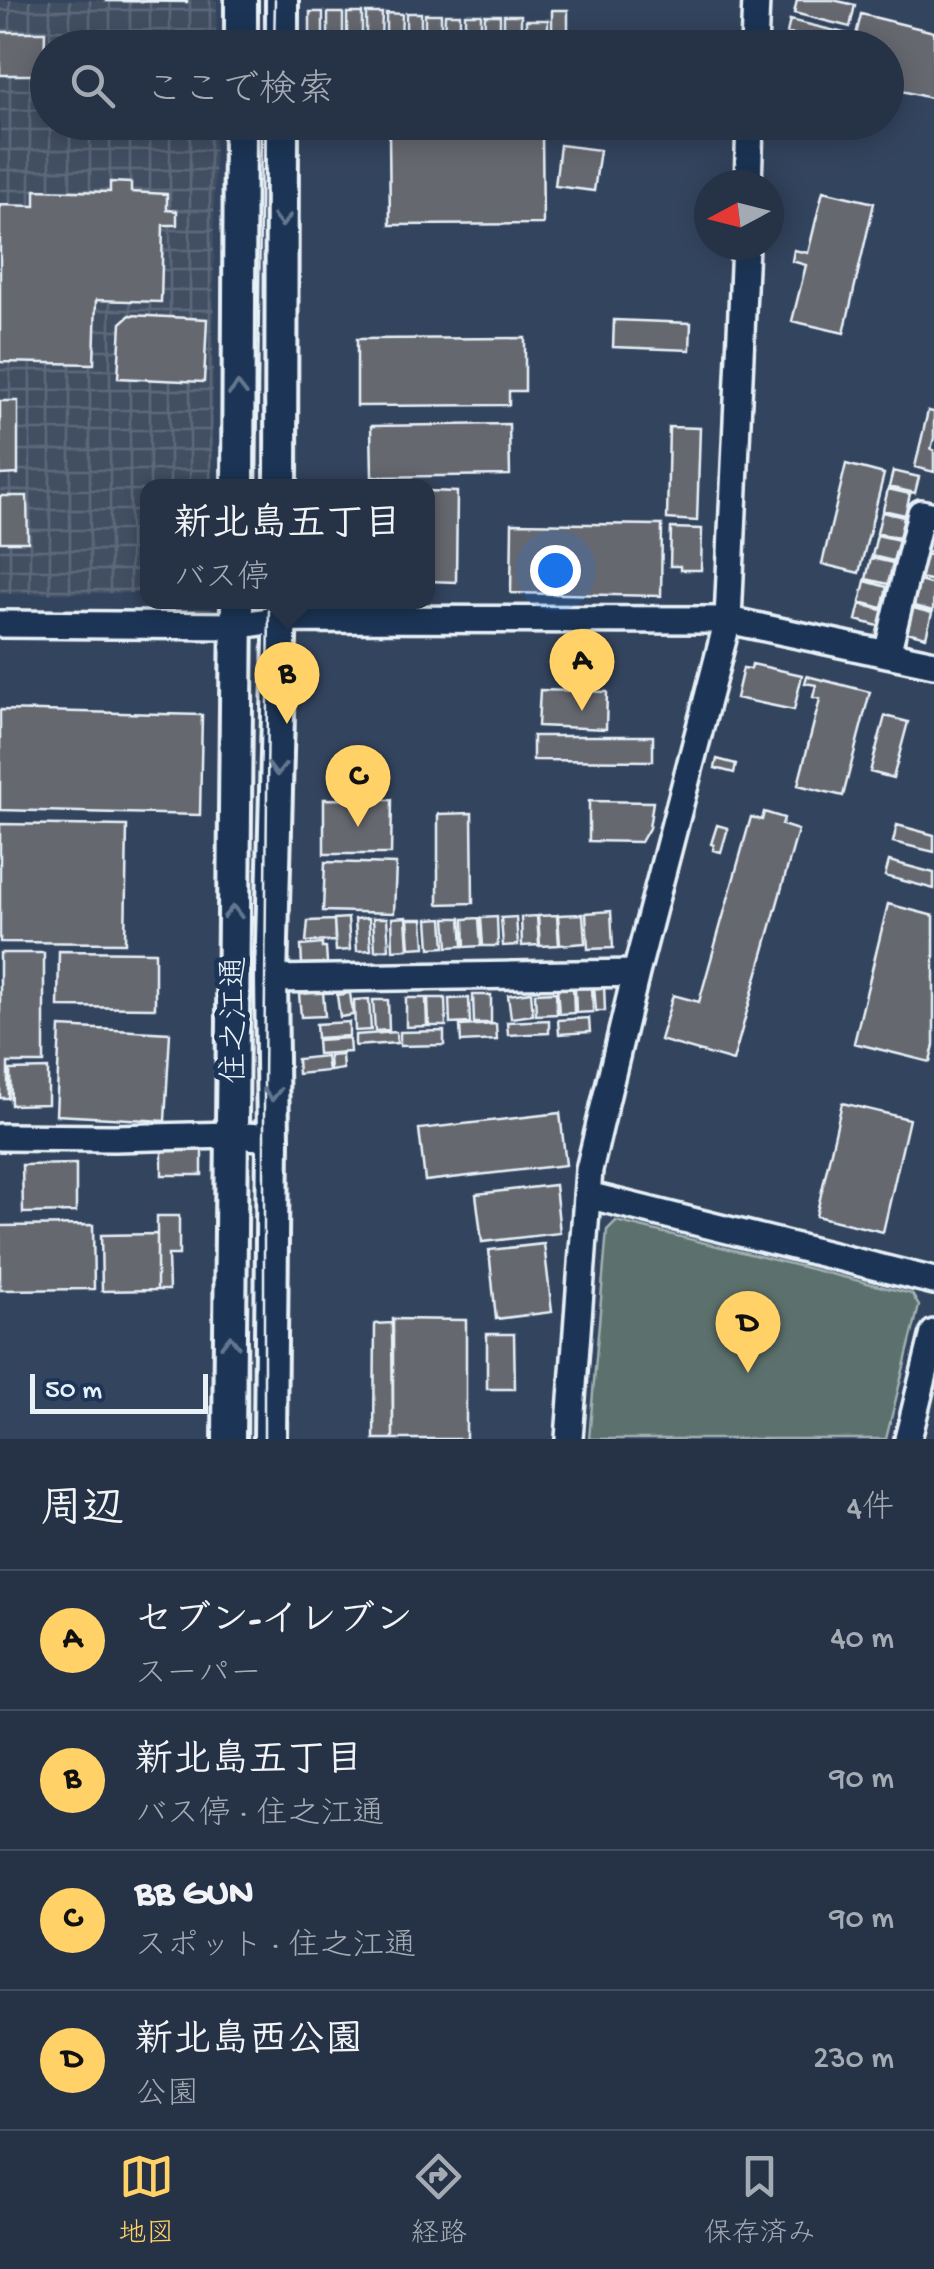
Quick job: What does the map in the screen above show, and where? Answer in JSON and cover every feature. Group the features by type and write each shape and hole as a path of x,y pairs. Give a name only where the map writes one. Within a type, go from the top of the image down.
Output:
{"main road":[{"path":"241,0 241,30"},
{"path":"282,0 282,30"},
{"path":"238,479 240,140"},
{"path":"281,479 282,140"},
{"name":"住之江通","path":"270,1439 271,979 281,610"},
{"name":"住之江通","path":"229,1439 237,614"}],"street":[{"path":"755,30 756,0"},
{"path":"748,170 749,140"},
{"path":"569,1439 588,1170 728,620 744,260"},
{"path":"887,654 921,513 934,516"},
{"path":"0,624 281,610 728,620 934,664"},
{"path":"271,979 636,973"},
{"path":"0,1138 272,1138"},
{"path":"587,1195 934,1281"},
{"path":"908,1439 934,1333"}],"shaded area":[{"path":"0,0 217,0 216,30 30,30 30,140 215,140 212,479 140,479 140,593 0,594"}],"green space":[{"path":"616,1221 912,1294 919,1306 886,1439 589,1439 607,1230"}],"building":[{"path":"187,0 187,2 106,1"},
{"path":"797,0 833,0 855,5 850,27 794,13"},
{"path":"552,10 568,10 568,30 552,30"},
{"path":"310,12 323,12 323,30 310,30"},
{"path":"328,13 343,13 343,30 328,30"},
{"path":"347,13 362,13 362,30 347,30"},
{"path":"366,13 382,13 381,30 366,30"},
{"path":"386,13 402,14 401,30 386,30"},
{"path":"406,13 421,13 421,30 406,30"},
{"path":"425,14 441,14 441,30 425,30"},
{"path":"445,14 460,14 460,30 444,30"},
{"path":"465,14 481,14 481,30 465,30"},
{"path":"861,14 934,32 934,99 904,92 904,30 857,30"},
{"path":"485,15 500,15 500,30 484,30"},
{"path":"504,15 521,15 521,30 504,30"},
{"path":"526,20 548,20 548,30 526,30"},
{"path":"790,20 831,30 788,30"},
{"path":"0,32 30,32 30,75 0,75"},
{"path":"389,140 542,140 543,224 390,225"},
{"path":"560,145 600,150 594,191 555,186"},
{"path":"110,182 131,183 131,192 167,194 167,210 177,211 177,225 163,225 161,302 96,300 94,364 0,362 0,205 35,206 35,190 110,192"},
{"path":"823,191 874,203 844,333 792,321 806,265 792,261 794,250 808,253"},
{"path":"130,315 207,319 204,382 118,378 121,323"},
{"path":"614,320 691,323 690,350 613,347"},
{"path":"525,338 525,391 509,391 509,405 357,406 357,339"},
{"path":"0,401 18,401 18,474 0,475"},
{"path":"928,411 934,412 934,472 915,467"},
{"path":"509,424 510,475 372,477 371,426"},
{"path":"669,427 700,428 697,521 667,519"},
{"path":"846,464 884,474 859,573 822,564"},
{"path":"893,471 919,477 915,493 889,487"},
{"path":"888,489 910,494 905,515 883,510"},
{"path":"435,491 457,492 456,582 435,581"},
{"path":"0,496 27,496 28,542 0,542"},
{"path":"882,512 904,517 899,538 877,533"},
{"path":"512,523 662,525 661,596 511,593"},
{"path":"671,528 702,529 701,570 670,566"},
{"path":"934,529 934,553 927,551"},
{"path":"877,535 899,540 893,561 872,556"},
{"path":"926,554 934,556 934,581 920,578"},
{"path":"871,558 893,563 888,584 866,579"},
{"path":"865,581 887,587 882,608 860,602"},
{"path":"919,581 934,585 933,611 914,606"},
{"path":"860,604 886,611 882,627 856,620"},
{"path":"913,608 932,613 926,637 907,632"},
{"path":"752,664 802,675 794,710 736,698 743,668 751,669"},
{"path":"807,676 870,692 843,796 798,785 820,699 813,697 816,685 805,683"},
{"path":"540,690 607,692 606,729 538,726"},
{"path":"0,710 202,715 200,815 0,810"},
{"path":"885,716 908,722 893,778 870,772"},
{"path":"533,736 653,736 653,761 533,760"},
{"path":"717,759 736,764 734,773 715,768"},
{"path":"324,799 392,800 391,854 324,854"},
{"path":"589,801 653,802 649,828 641,842 589,841"},
{"path":"764,812 784,818 782,825 798,830 733,1061 660,1040 673,995 699,1002 751,817 762,820"},
{"path":"472,813 473,903 438,904 438,814"},
{"path":"0,824 127,826 125,943 0,942"},
{"path":"717,825 728,828 721,852 713,850 711,844"},
{"path":"897,825 934,835 934,852 893,842"},
{"path":"889,861 934,873 934,889 885,876"},
{"path":"325,862 396,864 394,913 323,911"},
{"path":"888,904 934,916 934,1045 930,1062 854,1043"},
{"path":"611,911 613,948 588,949 586,913"},
{"path":"583,914 585,943 560,945 558,915"},
{"path":"557,915 559,945 540,946 538,916"},
{"path":"537,916 539,945 522,946 521,917"},
{"path":"406,917 408,949 393,950 392,918"},
{"path":"497,917 498,946 483,946 481,918"},
{"path":"516,917 518,945 503,946 501,918"},
{"path":"348,918 350,950 336,951 334,919"},
{"path":"369,918 371,950 357,951 355,919"},
{"path":"373,918 387,918 389,949 375,951"},
{"path":"443,918 445,947 430,948 428,919"},
{"path":"446,918 461,918 463,946 448,947"},
{"path":"479,918 481,946 465,947 464,919"},
{"path":"408,919 423,919 425,947 410,948"},
{"path":"334,920 335,941 306,942 308,921"},
{"path":"322,944 327,963 302,964 301,946"},
{"path":"59,951 155,952 155,1008 58,1007"},
{"path":"0,953 44,953 44,1063 8,1063 8,1098 0,1098"},
{"path":"604,984 605,1011 596,1011 594,985"},
{"path":"573,985 574,1013 559,1014 557,986"},
{"path":"592,985 593,1012 576,1013 575,986"},
{"path":"323,992 325,1016 301,1017 299,994"},
{"path":"531,992 533,1015 511,1018 508,995"},
{"path":"556,992 557,1014 536,1015 535,993"},
{"path":"350,993 353,1015 340,1017 337,995"},
{"path":"473,995 491,995 491,1023 474,1023"},
{"path":"406,998 426,998 427,1026 406,1027"},
{"path":"428,998 445,998 446,1026 429,1026"},
{"path":"469,998 470,1023 450,1024 449,999"},
{"path":"369,999 371,1030 355,1031 354,1000"},
{"path":"373,1000 388,1000 389,1030 375,1031"},
{"path":"589,1018 590,1032 559,1034 558,1020"},
{"path":"549,1020 549,1033 508,1035 507,1022"},
{"path":"349,1022 349,1036 317,1038 316,1024"},
{"path":"496,1024 497,1040 461,1042 460,1026"},
{"path":"60,1027 170,1033 165,1121 56,1115"},
{"path":"444,1031 444,1045 400,1046 400,1032"},
{"path":"396,1032 397,1043 355,1046 355,1035"},
{"path":"349,1038 350,1052 318,1054 317,1040"},
{"path":"342,1055 343,1069 330,1071 329,1056"},
{"path":"326,1056 328,1071 298,1074 297,1059"},
{"path":"48,1069 48,1104 11,1105 10,1070"},
{"path":"842,1103 909,1119 883,1232 816,1216"},
{"path":"560,1113 566,1165 425,1181 419,1129"},
{"path":"162,1148 202,1148 202,1175 162,1175"},
{"path":"76,1164 76,1212 23,1213 22,1165"},
{"path":"555,1185 560,1233 482,1242 476,1194"},
{"path":"157,1216 179,1216 179,1255 168,1255 169,1290 157,1290"},
{"path":"93,1225 94,1289 0,1290 0,1226"},
{"path":"157,1234 157,1290 102,1291 101,1235"},
{"path":"544,1244 552,1312 496,1319 489,1250"},
{"path":"393,1319 466,1320 466,1439 393,1439"},
{"path":"392,1323 393,1439 374,1439 375,1324"},
{"path":"487,1334 514,1334 515,1389 487,1389"}],"tram line":[{"path":"274,30 275,0"},
{"path":"257,479 261,140"},
{"path":"264,1439 269,609"},
{"path":"248,1344 248,1439"}],"place":[{"name":"セブン-イレブン","path":"582,711"},
{"name":"新北島五丁目","path":"287,724"},
{"name":"BB GUN","path":"358,827"},
{"name":"新北島西公園","path":"748,1373"}]}
